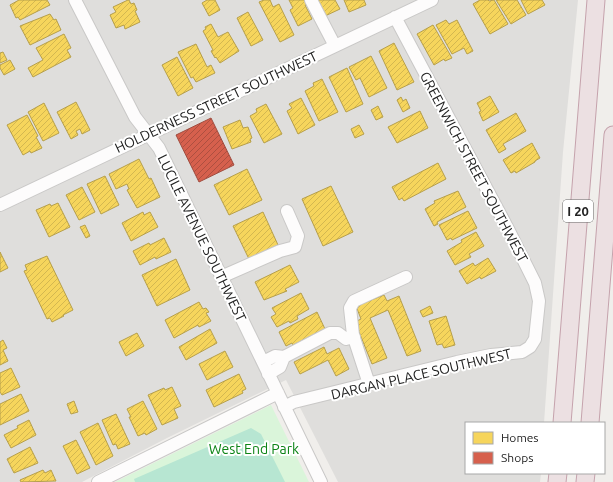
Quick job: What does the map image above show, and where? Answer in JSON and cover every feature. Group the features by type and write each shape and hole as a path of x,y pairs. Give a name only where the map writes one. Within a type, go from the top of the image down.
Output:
{"highway":[{"name":"I 20","path":"562,422 596,0"},
{"name":"I 20","path":"590,422 613,136"}],"street":[{"name":"LUCILE AVENUE SOUTHWEST","path":"75,0 135,117 158,148 321,482"},
{"path":"311,0 335,46"},
{"name":"HOLDERNESS STREET SOUTHWEST","path":"0,205 395,18 412,4 432,0"},
{"name":"GREENWICH STREET SOUTHWEST","path":"395,18 508,228 535,283 539,301 537,321"},
{"path":"221,277 280,251 295,247 298,236 287,211"},
{"path":"369,384 354,337 350,308 354,301 406,277"},
{"name":"DARGAN PLACE SOUTHWEST","path":"284,407 294,402 485,356 522,352 530,347 535,339 537,321"},
{"path":"263,362 275,356 284,357 330,333 338,333 346,339 354,337"},
{"path":"268,374 280,367 284,357"},
{"path":"98,482 278,393"}],"shaded area":[{"path":"0,0 578,0 563,152 544,422 465,422 465,474 541,474 540,482 338,482 286,380 167,438 82,482 0,482"}],"green space":[{"name":"West End Park","path":"271,405 309,482 115,482"},
{"path":"251,428 261,434 285,482 135,482 134,479"}],"building: Homes":[{"path":"19,0 47,0 50,5 20,20 18,17 16,18 10,5"},
{"path":"128,0 131,4 134,3 137,10 135,11 140,22 125,29 124,25 116,28 110,15 116,12 113,7"},
{"path":"207,0 215,0 220,10 209,16 202,3"},
{"path":"270,0 273,7 279,4 294,35 280,42 259,2"},
{"path":"289,0 306,0 308,4 305,5 312,19 298,26 290,10 293,8"},
{"path":"318,0 335,0 340,9 325,16"},
{"path":"344,0 364,0 366,5 349,12"},
{"path":"480,0 494,0 508,24 490,34 473,4"},
{"path":"496,0 517,0 526,15 511,24"},
{"path":"521,0 542,0 545,5 528,14"},
{"path":"248,12 263,40 251,46 237,18"},
{"path":"50,14 54,20 56,19 61,30 30,45 20,26"},
{"path":"446,20 449,24 457,20 473,51 467,54 464,48 452,54 436,25"},
{"path":"211,24 218,37 228,32 239,51 220,63 211,51 213,50 203,31 206,29 205,27"},
{"path":"433,25 452,58 445,61 444,59 434,65 417,34"},
{"path":"64,34 71,48 67,50 71,57 33,77 28,68 43,60 36,48"},
{"path":"394,43 414,82 397,90 379,51"},
{"path":"196,44 207,67 211,65 215,73 196,82 193,77 191,78 178,52"},
{"path":"3,52 7,60 0,63 0,53"},
{"path":"371,56 387,88 369,97 360,78 356,80 349,67"},
{"path":"177,57 193,88 178,96 162,65"},
{"path":"10,60 15,69 4,75 0,65"},
{"path":"347,68 363,104 346,112 329,77"},
{"path":"322,79 338,112 319,121 305,91 314,86 313,83"},
{"path":"490,96 499,112 483,121 479,112 481,111 477,103"},
{"path":"401,97 403,101 406,99 410,108 403,112 397,100"},
{"path":"301,98 315,125 298,134 287,111 292,108 289,104"},
{"path":"76,102 90,130 82,134 80,129 76,131 78,135 71,139 57,112"},
{"path":"44,103 59,133 43,141 28,112"},
{"path":"266,104 282,134 264,143 250,116 257,112 256,109"},
{"path":"378,106 383,117 376,120 371,110"},
{"path":"420,111 428,128 397,143 388,127"},
{"path":"516,113 526,131 503,144 506,149 499,153 486,130"},
{"path":"27,115 38,136 36,137 42,148 31,153 30,151 23,155 7,125"},
{"path":"240,120 243,128 248,127 252,138 250,139 251,142 232,149 223,127"},
{"path":"359,125 364,134 355,138 351,129"},
{"path":"532,143 540,158 516,173 515,171 511,173 503,160"},
{"path":"139,159 149,179 151,178 160,197 137,208 127,190 129,189 127,184 116,189 109,174"},
{"path":"438,163 446,179 404,201 402,198 399,200 392,187"},
{"path":"247,169 262,200 229,215 214,185"},
{"path":"105,176 119,205 101,214 87,184"},
{"path":"331,186 353,232 323,246 302,199"},
{"path":"82,187 95,212 79,220 66,195"},
{"path":"458,191 466,207 437,222 438,224 434,226 425,209 435,203 434,201"},
{"path":"58,203 70,227 49,237 36,210 50,204 51,206"},
{"path":"468,211 477,228 452,240 451,238 447,240 439,225"},
{"path":"143,212 144,215 150,212 158,227 131,241 122,223"},
{"path":"263,212 278,245 249,259 233,226"},
{"path":"85,225 90,236 86,238 80,227"},
{"path":"476,232 484,246 469,254 471,257 455,265 447,251 462,242 461,240"},
{"path":"164,238 171,252 156,259 155,257 140,265 133,251"},
{"path":"0,252 8,268 0,272"},
{"path":"47,256 73,310 52,322 50,318 47,319 24,271 27,270 25,265"},
{"path":"488,258 496,271 467,284 459,271 473,263 475,266"},
{"path":"176,259 190,290 157,306 142,275"},
{"path":"290,265 299,282 285,289 287,291 264,300 255,282"},
{"path":"301,293 309,309 297,316 298,319 290,323 289,321 277,327 271,317 276,314 272,308"},
{"path":"384,295 387,301 399,296 421,351 407,356 388,310 370,318 387,358 372,364 355,322 361,319 356,306"},
{"path":"199,302 203,309 206,308 209,312 206,313 211,321 199,327 198,325 174,338 165,320"},
{"path":"430,306 433,313 423,317 420,311"},
{"path":"317,312 325,329 293,345 292,343 286,346 279,332"},
{"path":"446,316 455,345 444,348 442,344 437,345 429,321"},
{"path":"210,329 217,343 186,360 179,347"},
{"path":"137,333 144,346 126,356 119,342"},
{"path":"3,340 7,348 3,350 8,361 0,365 0,342"},
{"path":"324,347 327,354 339,348 349,369 336,376 328,360 300,374 294,362"},
{"path":"225,351 233,367 207,380 199,364"},
{"path":"11,368 20,387 2,395 0,392 0,373"},
{"path":"239,374 246,389 242,391 243,393 214,407 206,390"},
{"path":"172,387 181,406 174,409 178,418 162,425 148,395 164,388 165,390"},
{"path":"21,394 29,411 0,425 0,404"},
{"path":"74,401 78,412 71,414 67,404"},
{"path":"143,401 157,429 146,435 145,433 138,436 127,409"},
{"path":"116,414 130,444 118,449 116,444 113,445 102,420"},
{"path":"29,420 36,435 11,448 4,435 18,428 17,426"},
{"path":"98,423 113,456 96,465 80,432"},
{"path":"76,440 90,468 77,474 63,446"},
{"path":"30,447 38,463 14,473 7,459"},
{"path":"43,470 45,473 51,470 56,481 21,482 20,480"}],"building: Shops":[{"path":"211,118 234,165 199,182 176,135"}]}
